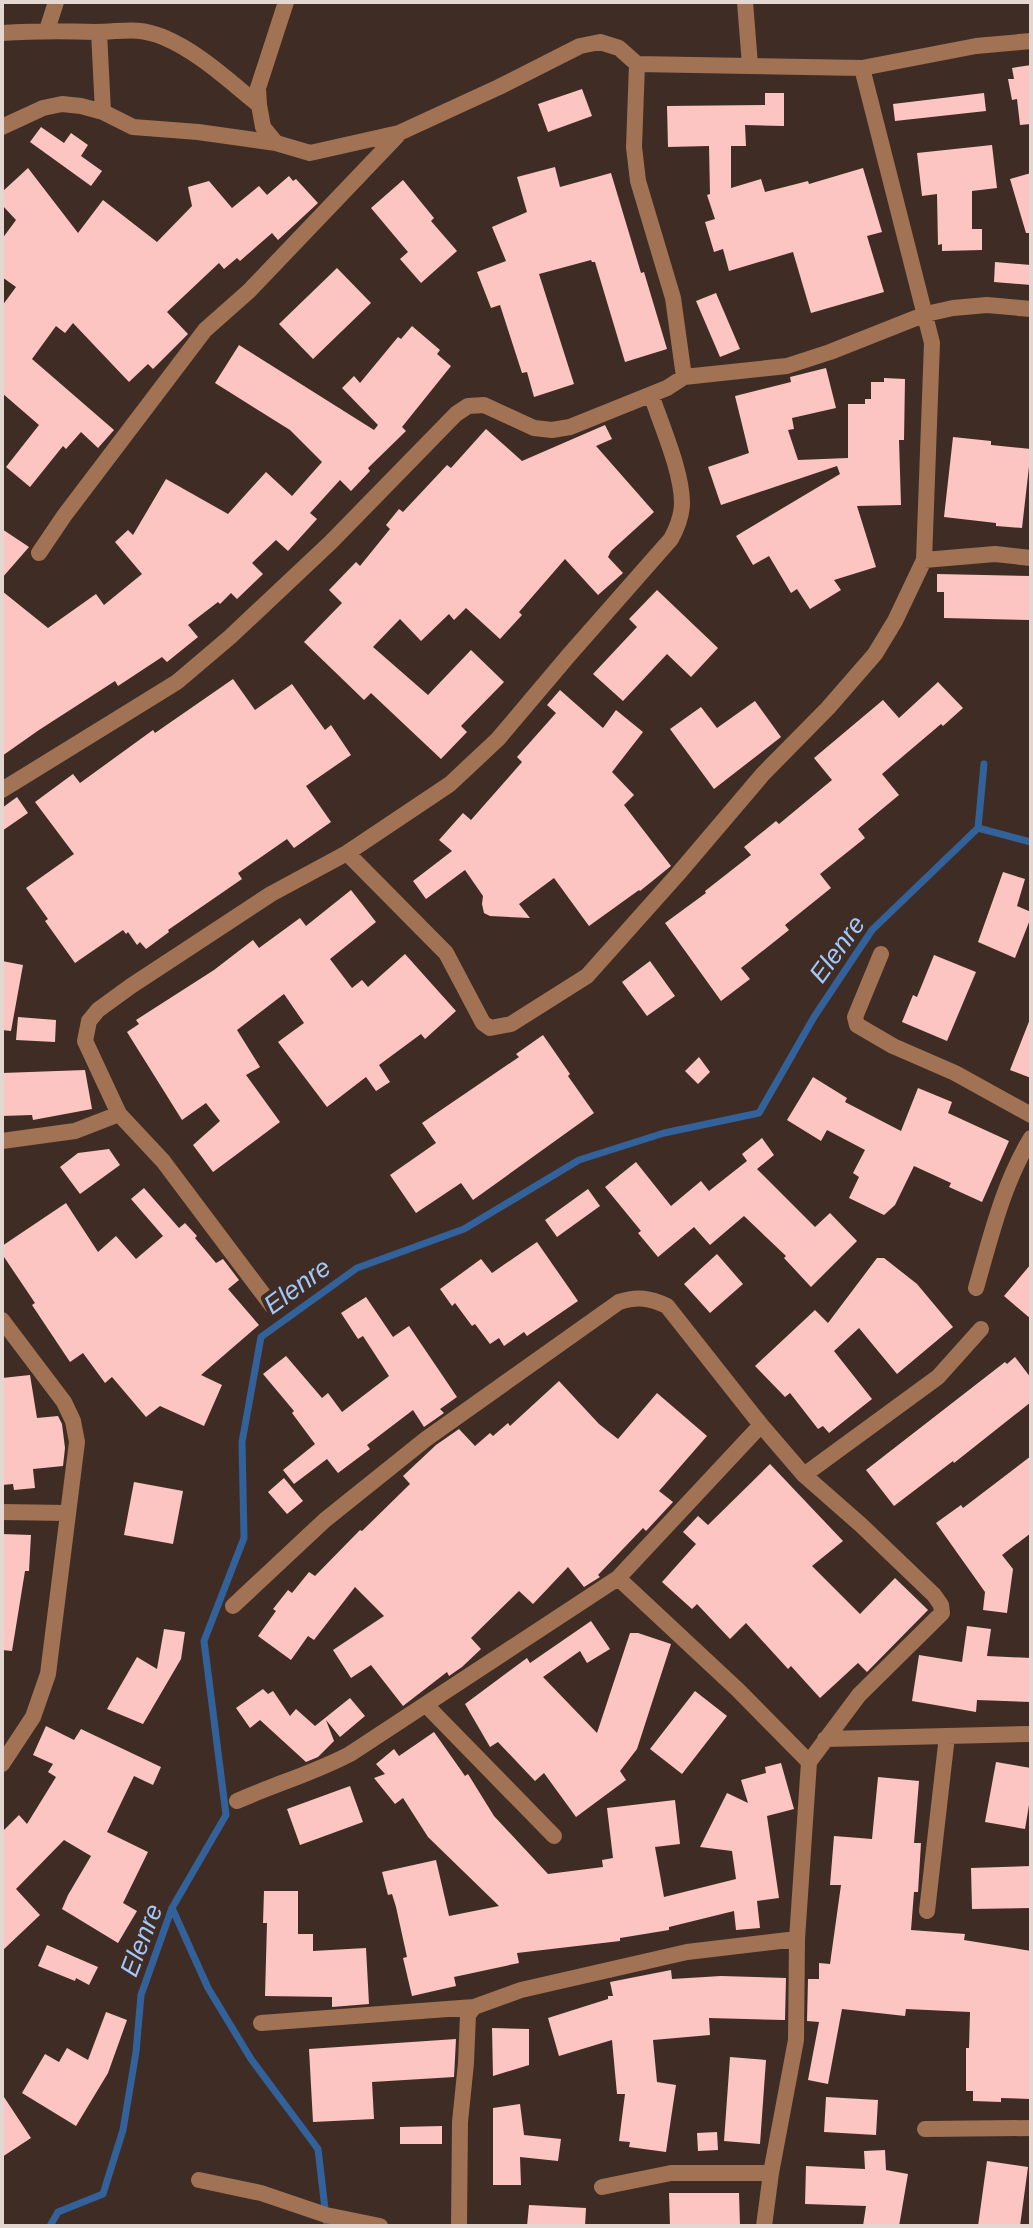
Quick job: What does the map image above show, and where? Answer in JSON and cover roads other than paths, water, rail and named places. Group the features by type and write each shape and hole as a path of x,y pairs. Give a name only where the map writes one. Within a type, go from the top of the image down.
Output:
{"street":[{"path":"47,30 56,2"},
{"path":"276,143 263,127 258,88 286,2"},
{"path":"745,2 750,65"},
{"path":"2,33 47,30 99,32 135,28 160,35 202,59 259,105"},
{"path":"99,32 103,112"},
{"path":"2,127 43,108 62,104 103,112 133,127 276,143 310,153 399,133 580,46 600,42 619,48 637,64 862,68 976,46 1031,41"},
{"path":"637,64 634,147 638,181 673,298 684,377"},
{"path":"347,853 446,953 483,1023 490,1028 511,1024 587,976 763,774 828,708 875,654 895,621 924,560 932,343 862,68"},
{"path":"39,553 205,330 249,291 399,133"},
{"path":"2,790 177,682 331,542 456,414 468,406 484,405 534,428 552,430 570,427 667,388 684,377 787,366 926,314 987,305 1031,309"},
{"path":"272,1306 163,1161 119,1114 85,1041 89,1021 98,1010 271,894 347,853 450,784 498,739 671,539 680,521 683,506 681,485 651,394"},
{"path":"924,560 995,554 1031,558"},
{"path":"881,954 855,1017 857,1025 1031,1115"},
{"path":"2,1141 75,1131 119,1114"},
{"path":"976,1288 1001,1202 1019,1157 1031,1138"},
{"path":"233,1606 325,1520 426,1439 619,1302 635,1297 653,1299 667,1306 804,1475 934,1595 942,1613 859,1695 809,1762 797,1939 796,2040 764,2226"},
{"path":"2,1320 64,1402 73,1421 77,1442 48,1674 33,1717 2,1764"},
{"path":"804,1475 938,1377 981,1329"},
{"path":"237,1801 325,1767 350,1754 618,1578 761,1425"},
{"path":"2,1512 67,1513"},
{"path":"618,1578 738,1690 809,1762"},
{"path":"426,1705 554,1836"},
{"path":"825,1739 1031,1734"},
{"path":"927,1911 947,1736"},
{"path":"261,2023 474,2007 521,1990 687,1952 797,1939"},
{"path":"459,2226 460,2122 468,2015 474,2007"},
{"path":"925,2129 1031,2128"},
{"path":"602,2187 671,2173 771,2173"},
{"path":"199,2180 261,2193 326,2215 380,2226"}],"waterway":[{"name":"Elenre","path":"50,2226 58,2212 103,2194 123,2130 136,2052 141,1995 172,1908 226,1815 204,1641 244,1538 242,1442 261,1337 357,1268 464,1229 579,1160 664,1133 759,1113 814,1017 872,930 978,828 984,764"},
{"path":"978,828 1031,842"},
{"path":"172,1908 208,1988 251,2059 318,2149 327,2226"}]}
